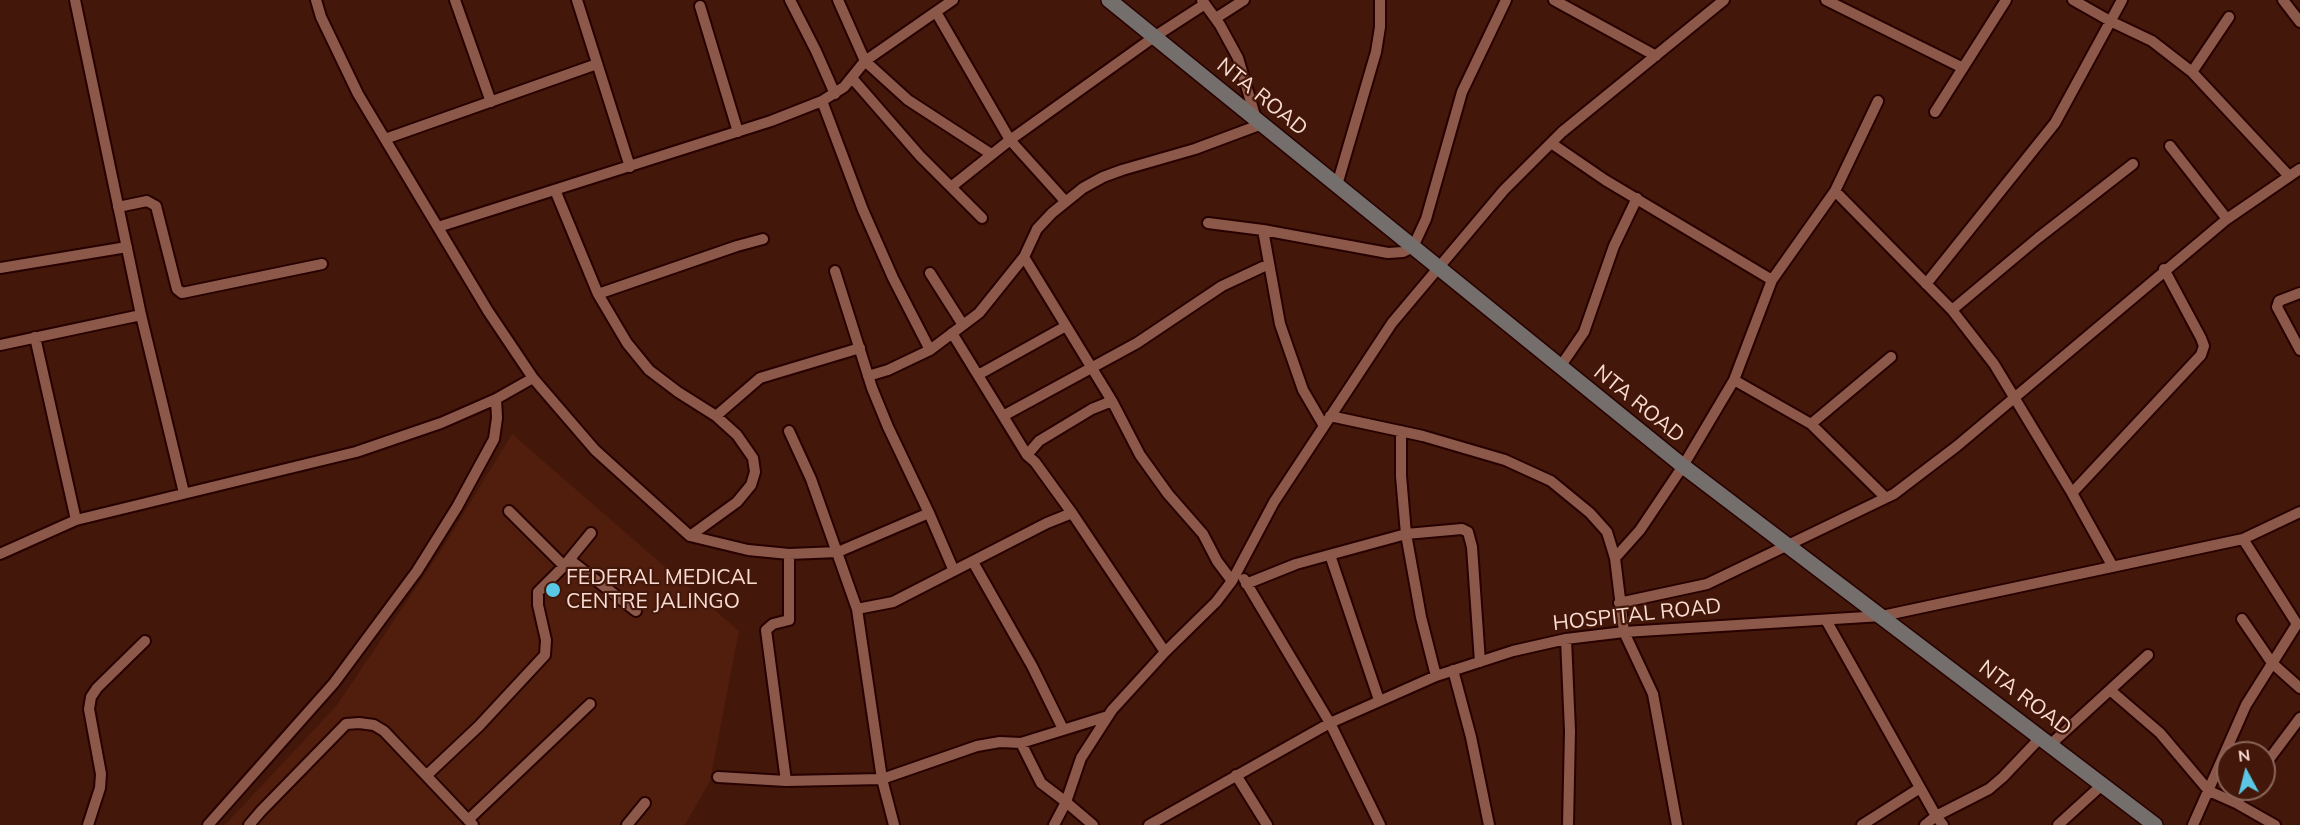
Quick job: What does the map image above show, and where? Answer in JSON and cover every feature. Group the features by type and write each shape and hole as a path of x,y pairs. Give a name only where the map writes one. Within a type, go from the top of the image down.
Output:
{"street":[{"path":"75,0 141,315 184,493"},
{"path":"316,0 321,17 358,94 488,311 533,378 595,450 690,536 748,550 789,554 838,552 929,513"},
{"path":"455,0 491,102"},
{"path":"577,0 630,167"},
{"path":"790,0 835,94"},
{"path":"838,0 866,61 908,100 991,154"},
{"path":"438,227 738,132 822,101 835,94 866,61 953,0"},
{"name":"NTA ROAD","path":"1109,0 1683,466 2155,825"},
{"path":"1216,18 1244,0"},
{"path":"1337,185 1376,52 1380,27 1380,0"},
{"path":"1554,0 1656,56"},
{"path":"1054,825 1066,802 1081,758 1108,716 1165,652 1216,602 1232,581 1274,502 1392,323 1504,190 1551,143 1723,0"},
{"path":"1826,0 1963,68"},
{"path":"1935,112 2006,0"},
{"path":"2073,0 2110,21 2152,40 2192,72 2289,176"},
{"path":"1926,284 2055,123 2122,0"},
{"path":"2283,0 2300,22"},
{"path":"1208,223 1263,230 1388,253 1403,252 1413,247 1426,219 1462,92 1502,1"},
{"path":"868,376 888,370 930,350 979,313 1024,257 1038,229 1065,201 1103,177 1195,149 1259,121 1238,58 1216,18 1204,2 1010,140 951,186"},
{"path":"700,6 738,132"},
{"path":"936,12 1010,140 1065,201"},
{"path":"2192,72 2229,17"},
{"path":"385,139 597,64"},
{"path":"852,78 920,156 982,218"},
{"path":"1615,558 1640,530 1683,466 1734,380 1772,280 1834,191 1878,100"},
{"path":"822,101 863,210 893,278 930,350"},
{"path":"1551,143 1605,180 1772,280"},
{"path":"2170,146 2227,219"},
{"path":"1952,310 2038,238 2133,164"},
{"path":"1618,603 1707,584 1894,494 1957,446 2164,269 2227,219 2300,169"},
{"path":"555,190 598,294 627,343 649,370 716,416 746,445 753,458 755,472 751,485 737,502 690,536"},
{"path":"1834,191 1952,310 1994,364 2072,493 2113,567"},
{"path":"1560,367 1584,332 1614,246 1637,198"},
{"path":"118,207 147,201 156,206 177,289 182,293 322,264"},
{"path":"1263,230 1280,324 1303,390 1324,426"},
{"path":"598,294 763,239"},
{"path":"0,268 127,247"},
{"path":"1024,257 1112,401 1140,455 1168,494 1203,534 1217,561 1232,581"},
{"path":"1003,416 1092,369 1221,286 1269,264"},
{"path":"2072,493 2201,355 2204,346 2201,338 2164,269"},
{"path":"835,270 868,376 888,427 954,571"},
{"path":"930,273 963,325"},
{"path":"2299,347 2277,307 2279,301 2300,292"},
{"path":"0,345 141,315"},
{"path":"978,375 1066,326"},
{"path":"952,333 1027,455 1035,462 1072,513 1165,652"},
{"path":"35,337 75,520"},
{"path":"716,416 760,378 860,348"},
{"path":"1811,424 1891,357"},
{"path":"0,554 75,520 356,452 441,423 496,399 533,378"},
{"path":"1734,380 1811,424 1886,498"},
{"path":"208,825 334,683 417,571 457,507 494,439 497,418 496,399"},
{"path":"1027,455 1040,441 1092,409 1112,401"},
{"path":"1330,416 1401,431 1505,460 1551,481 1590,513 1607,532 1615,558 1618,603 1624,632 1653,694 1677,825"},
{"path":"789,431 812,479 857,609 882,779 894,825"},
{"path":"1401,431 1401,476 1406,534 1421,617 1436,676"},
{"path":"509,511 567,563 636,610"},
{"name":"HOSPITAL ROAD","path":"1149,825 1330,723 1378,700 1436,676 1513,651 1566,639 1624,632 1882,616 2243,539 2300,512"},
{"path":"857,609 893,602 1047,523 1072,513"},
{"path":"1246,584 1296,564 1406,534 1462,529 1471,537 1480,662"},
{"path":"427,775 479,726 546,655 547,648 537,599 538,592 567,563 591,533"},
{"path":"2193,825 2246,705 2299,623 2243,539"},
{"path":"786,781 766,630 773,624 789,620 789,554"},
{"path":"1330,555 1378,700"},
{"path":"973,562 1032,666 1062,729"},
{"path":"1239,570 1330,723 1380,825"},
{"path":"2242,619 2272,663 2300,688"},
{"path":"1826,620 1943,825"},
{"path":"1566,639 1570,731 1568,825"},
{"path":"88,825 100,788 101,774 89,709 91,697 97,688 145,641"},
{"path":"1925,825 1936,816 1989,789 2110,690 2148,655"},
{"path":"1453,670 1471,737 1489,825"},
{"path":"2110,690 2160,733 2209,791 2275,825"},
{"path":"249,825 346,724 374,725 384,731 471,822 590,704"},
{"path":"717,777 786,781 882,779 977,746 1000,742 1021,743 1108,716"},
{"path":"2276,750 2300,717"},
{"path":"1021,743 1041,783 1093,825"},
{"path":"1236,775 1267,825"},
{"path":"2058,825 2103,784"},
{"path":"1862,825 1920,788"},
{"path":"627,825 645,803"}],"shaded area":[{"name":"FEDERAL MEDICAL CENTRE JALINGO","path":"512,434 739,631 710,781 685,825 225,825 337,705 442,549"}],"place":[{"name":"FEDERAL MEDICAL CENTRE JALINGO","path":"553,590"}]}
